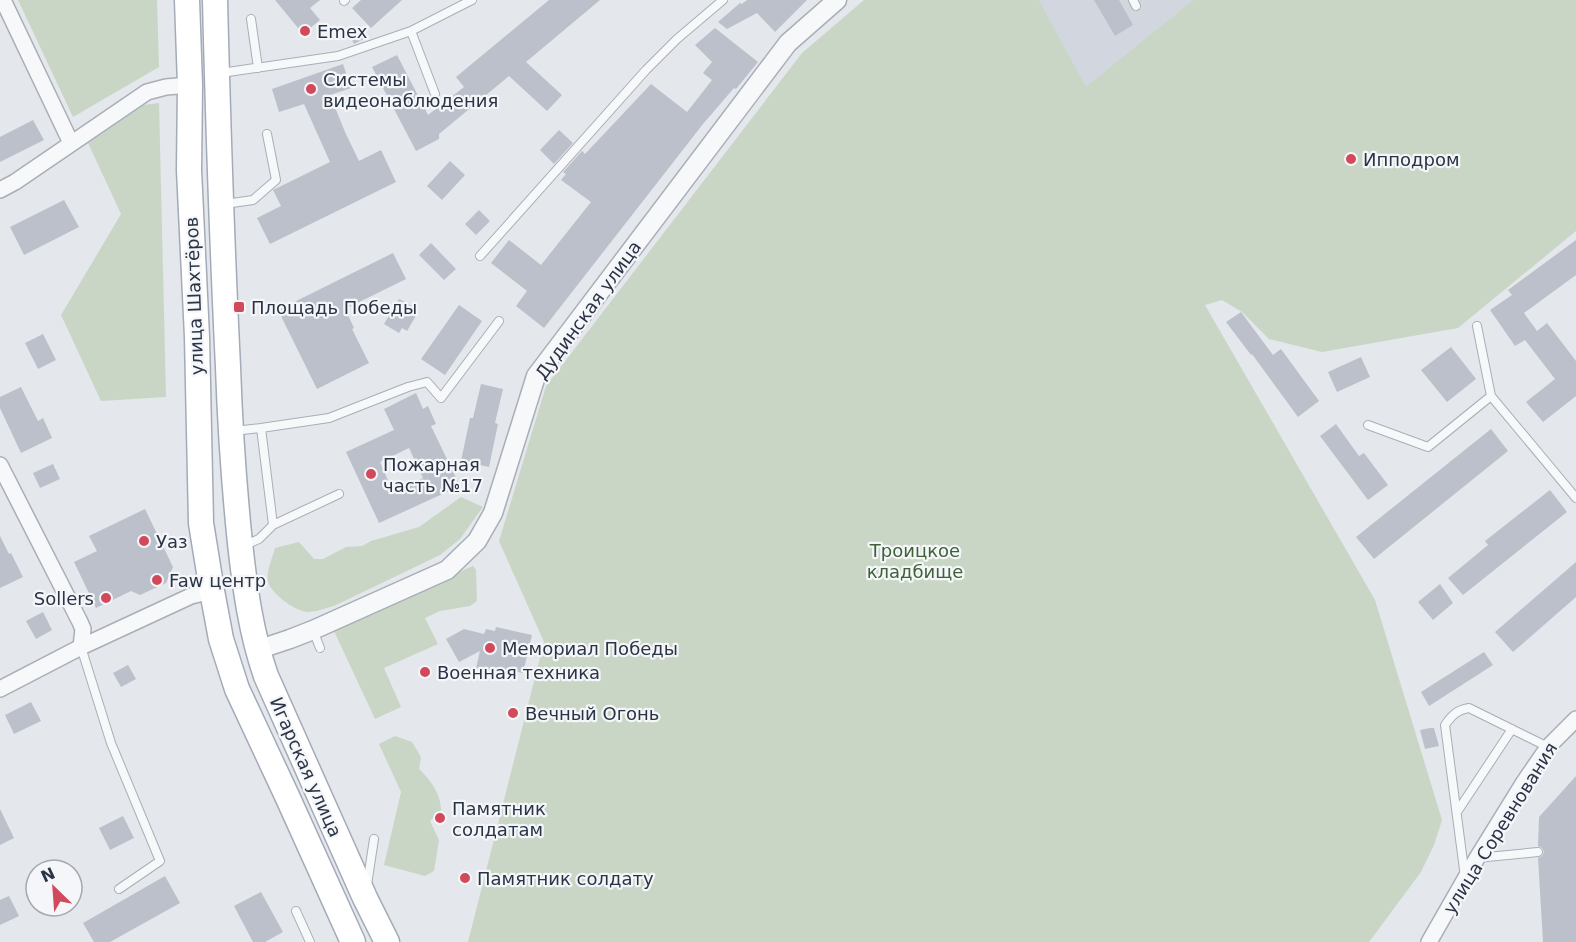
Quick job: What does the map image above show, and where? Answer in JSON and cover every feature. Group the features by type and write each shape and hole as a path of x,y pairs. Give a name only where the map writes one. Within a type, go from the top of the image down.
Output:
{"main road":[{"name":"улица Шахтёров","path":"187,0 190,85 189,170 197,337 201,523 212,591"},
{"name":"улица Шахтёров","path":"215,0 220,204 230,431 245,585"},
{"name":"Игарская улица","path":"245,585 257,650 266,676 365,898 387,942"},
{"name":"Игарская улица","path":"212,591 221,639 237,689 353,942"}],"street":[{"path":"3,0 71,143"},
{"name":"Дудинская улица","path":"257,650 313,630 447,570 477,541 493,513 536,376 788,43 837,0"},
{"path":"0,190 147,92 166,87 190,85"},
{"path":"0,465 80,622 83,629 81,647"},
{"path":"0,689 81,647 191,596 212,591"},
{"name":"улица Соревнования","path":"1429,942 1477,858 1548,747 1576,719"}],"lane":[{"path":"217,74 338,56 411,31 472,0"},
{"path":"480,256 645,70 723,0"},
{"path":"250,19 258,68"},
{"path":"411,31 435,94"},
{"path":"220,204 253,200 276,180 267,134"},
{"path":"230,431 329,418 408,387 427,382 441,398 499,321"},
{"path":"1478,326 1491,396 1576,498"},
{"path":"1368,425 1428,447 1491,396"},
{"path":"261,428 273,525"},
{"path":"241,546 259,539 273,525 339,494"},
{"path":"313,630 320,648"},
{"path":"81,647 111,743 160,861 119,889"},
{"path":"1465,880 1445,725 1450,717 1460,710 1469,708 1548,747"},
{"path":"1457,812 1512,729"},
{"path":"365,898 374,839"},
{"path":"1477,858 1538,852"},
{"path":"296,911 310,942"}],"shaded area":[{"path":"1039,0 1193,0 1086,88"}],"green space":[{"path":"18,0 157,0 159,67 73,117"},
{"name":"Троицкое кладбище","path":"864,0 1039,0 1086,87 1193,0 1576,0 1576,231 1458,328 1322,352 1269,339 1242,312 1222,300 1205,305 1375,600 1442,820 1434,845 1421,872 1369,942 468,942 544,642 499,541 546,386 802,53"},
{"path":"159,103 166,397 101,401 61,315 121,214 88,143 144,105"},
{"path":"461,497 483,507 460,539 440,555 334,606 314,611 302,611 284,601 270,586 268,573 275,548 299,542 314,559 323,559 346,547 362,546 371,541 419,527"},
{"path":"473,566 476,570 477,601 470,606 440,611 425,618 438,644 384,668 401,707 375,719 334,631"},
{"path":"395,736 412,742 421,757 419,769 434,787 441,804 441,810 430,821 439,840 434,871 425,876 384,865 401,792 379,744"}],"building":[{"path":"275,0 320,0 310,8 320,20 303,34"},
{"path":"361,0 402,0 371,28 352,8"},
{"path":"549,0 600,0 526,62 562,95 547,111 509,76 439,134 439,139 416,151 372,67 397,55 428,115 464,87 456,77"},
{"path":"747,0 807,0 775,32 757,13 727,29 718,22 740,3"},
{"path":"1094,0 1119,0 1133,25 1115,36"},
{"path":"360,25 367,37 354,44 348,32"},
{"path":"715,28 758,62 703,124 544,328 516,306 527,291 491,263 509,240 541,265 591,202 561,180 566,174 563,172 582,151 585,154 651,84 687,112 712,80 703,73 712,62 695,45"},
{"path":"343,64 351,88 330,95 345,132 359,161 381,150 396,182 270,244 257,218 281,206 273,190 330,162 304,104 279,112 272,89"},
{"path":"33,120 44,140 0,162 0,137"},
{"path":"559,130 573,143 554,164 540,150"},
{"path":"450,161 465,175 442,200 427,186"},
{"path":"64,200 79,227 24,255 10,227"},
{"path":"479,210 490,221 476,235 465,224"},
{"path":"1576,240 1576,275 1524,313 1537,331 1547,323 1576,361 1576,396 1543,422 1526,402 1555,379 1525,340 1515,346 1490,310 1512,295 1508,290"},
{"path":"431,243 456,269 444,280 419,255"},
{"path":"393,253 406,279 345,309 369,363 317,389 278,310"},
{"path":"399,299 414,307 412,311 417,314 407,331 402,328 399,333 384,324"},
{"path":"459,305 482,321 445,375 421,359"},
{"path":"1241,312 1273,355 1281,349 1319,401 1298,417 1226,322"},
{"path":"43,334 56,360 38,369 25,343"},
{"path":"1451,347 1476,379 1447,402 1421,370"},
{"path":"1361,357 1370,377 1337,392 1328,372"},
{"path":"481,384 503,389 495,423 498,424 489,467 461,461 470,418 473,418"},
{"path":"21,387 38,421 43,418 52,438 21,453 0,408 0,397"},
{"path":"416,393 423,409 428,406 436,424 431,426 460,486 379,523 346,452 394,430 384,409","holes":["409,448 423,478 393,492 380,462"]},
{"path":"1336,424 1359,456 1364,453 1388,485 1368,500 1320,436"},
{"path":"1491,429 1508,451 1374,559 1356,537"},
{"path":"53,464 60,479 40,488 33,473"},
{"path":"1550,490 1567,512 1463,595 1448,578 1488,545 1485,541"},
{"path":"145,509 173,567 166,583 140,595 131,591 96,608 74,562 97,551 89,536"},
{"path":"0,536 23,577 0,588"},
{"path":"1576,562 1576,597 1513,652 1495,632"},
{"path":"1440,584 1453,603 1433,620 1418,602"},
{"path":"43,612 52,630 36,639 26,621"},
{"name":"Мемориал Победы","path":"496,627 532,635 523,673 508,670 507,675 476,668 480,651 459,662 446,639 464,629 484,634 486,629 495,631"},
{"path":"1484,652 1493,665 1429,706 1421,692"},
{"path":"128,665 136,679 121,687 113,673"},
{"path":"31,702 41,721 14,734 5,715"},
{"path":"1434,728 1439,746 1425,749 1420,730"},
{"path":"1576,776 1576,942 1543,942 1538,858 1544,852 1538,846 1539,817"},
{"path":"0,809 14,838 0,845"},
{"path":"123,816 134,838 110,850 99,828"},
{"path":"165,876 180,903 110,942 94,942 83,923"},
{"path":"261,892 283,932 265,942 253,942 234,906"},
{"path":"9,896 19,916 0,925 0,900"}],"place":[{"name":"Emex","path":"305,31"},
{"name":"Системы видеонаблюдения","path":"311,89"},
{"name":"Ипподром","path":"1351,159"},
{"name":"Площадь Победы","path":"239,307"},
{"name":"Пожарная часть №17","path":"371,474"},
{"name":"Уаз","path":"144,541"},
{"name":"Faw центр","path":"157,580"},
{"name":"Sollers","path":"106,598"},
{"name":"Мемориал Победы","path":"490,648"},
{"name":"Военная техника","path":"425,672"},
{"name":"Вечный Огонь","path":"513,713"},
{"name":"Памятник солдатам","path":"440,818"},
{"name":"Памятник солдату","path":"465,878"}]}
